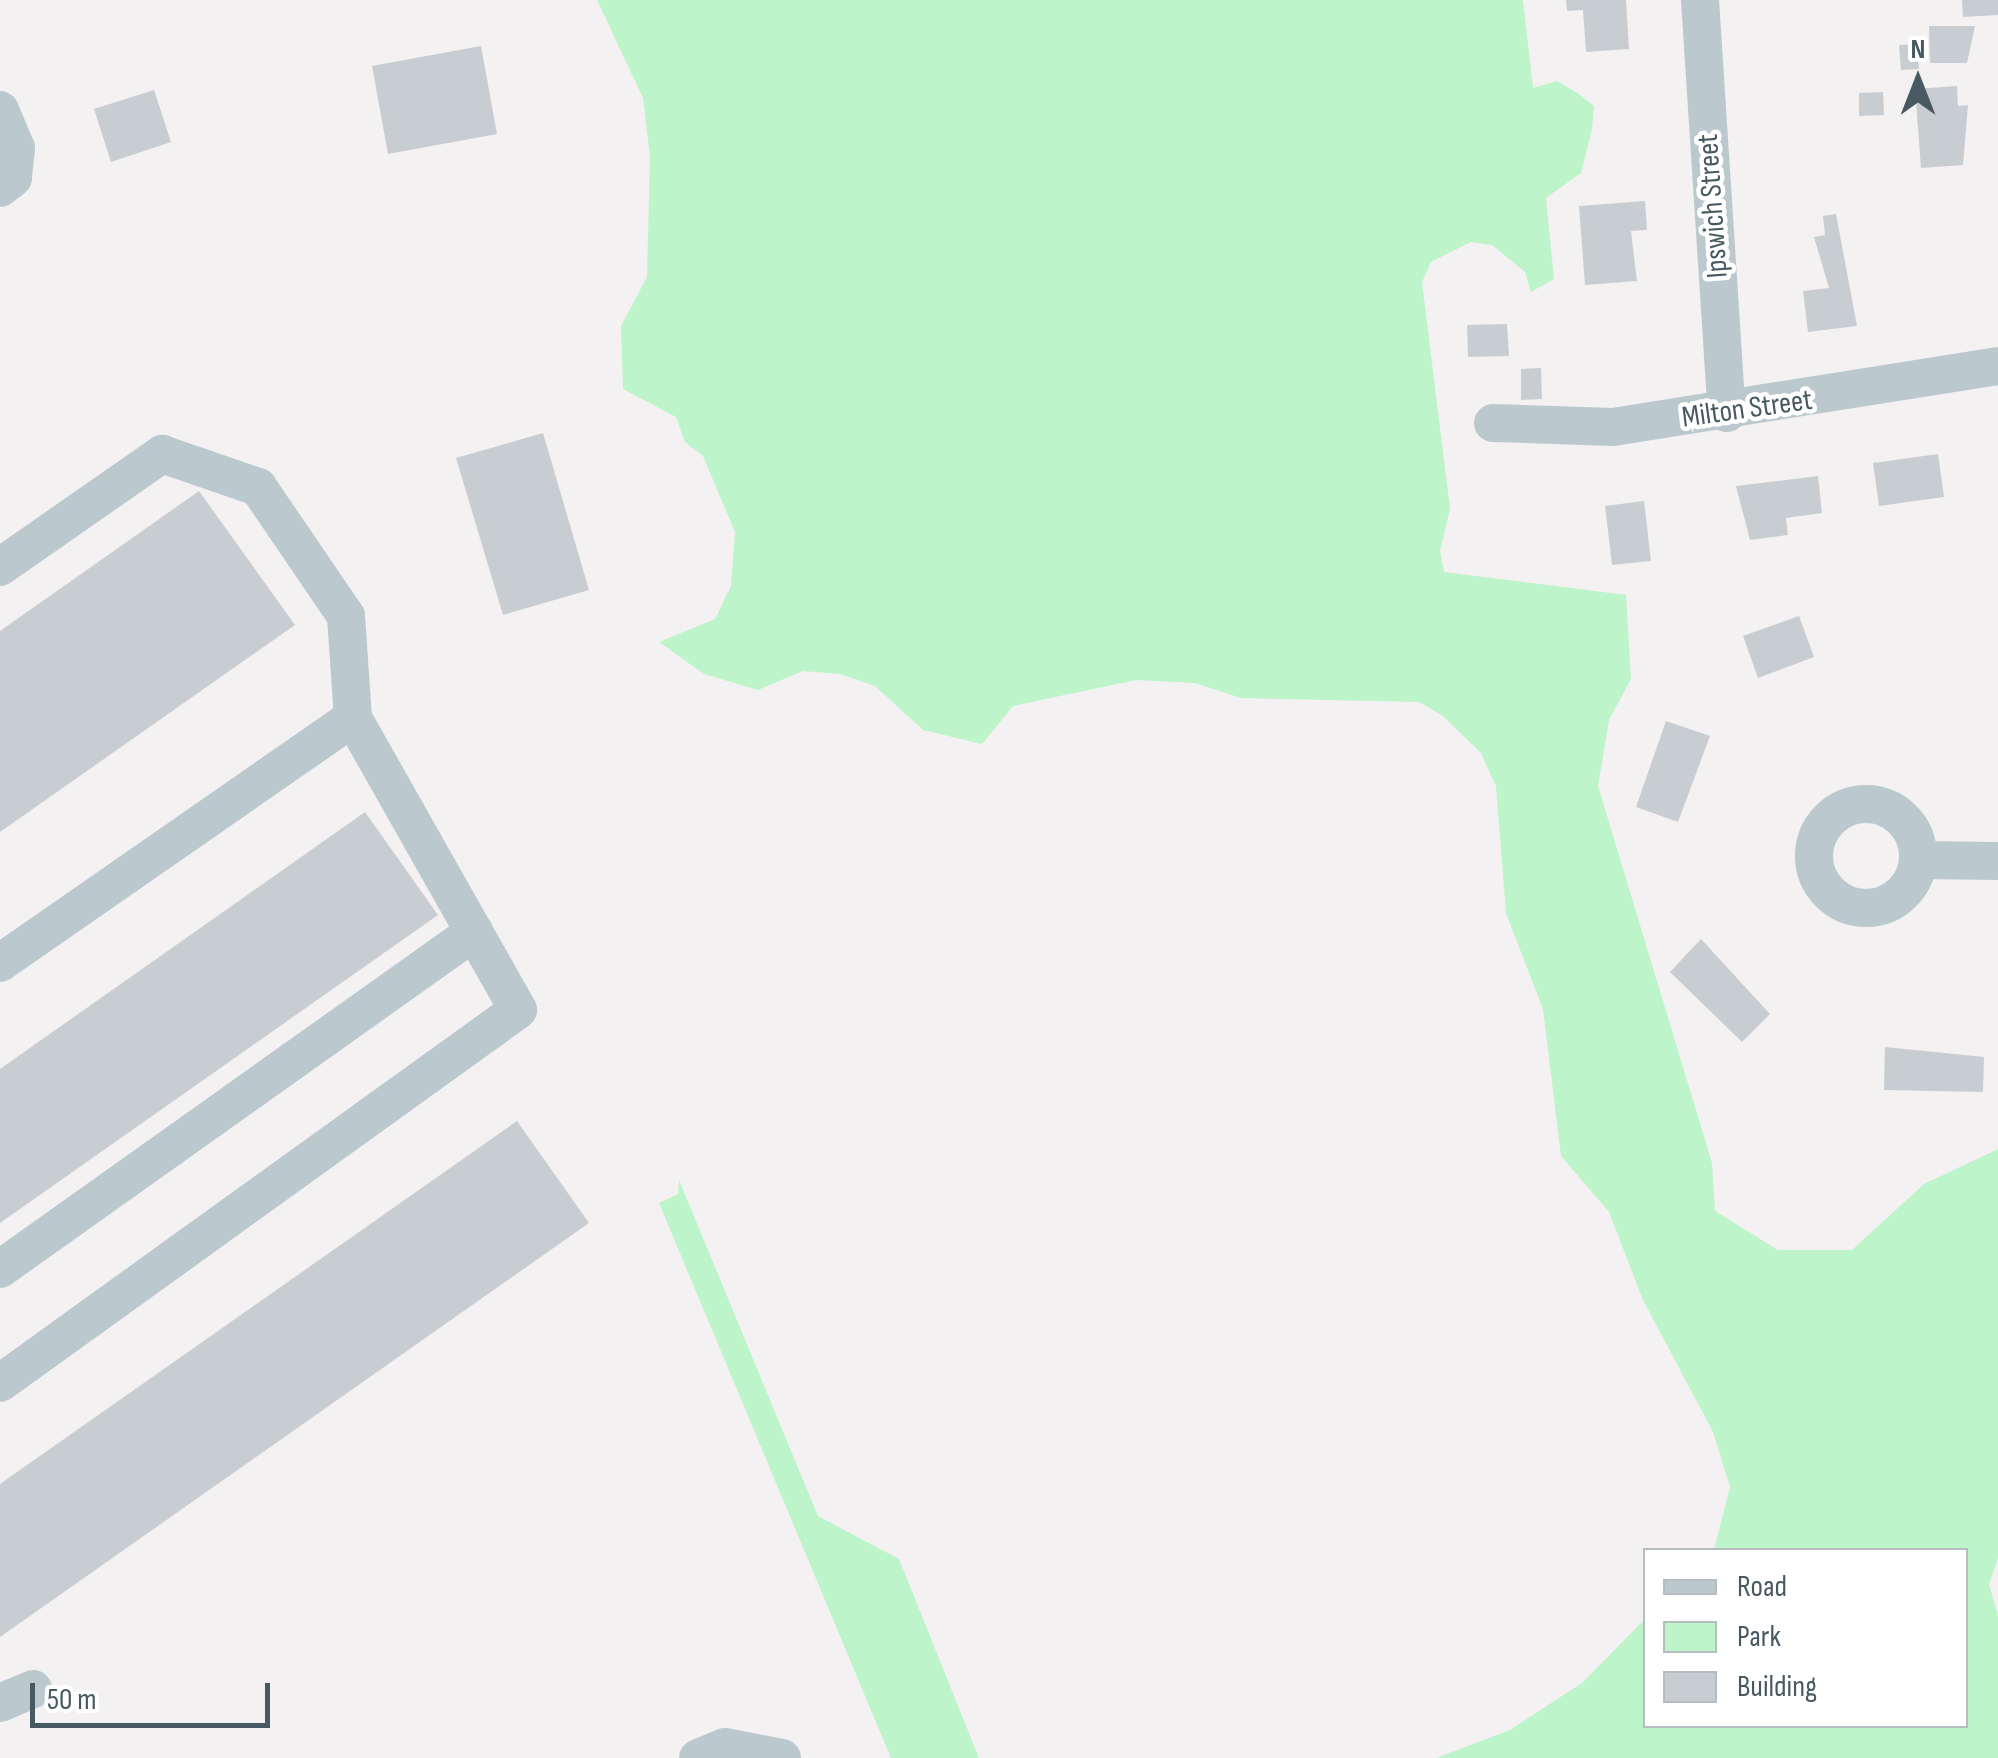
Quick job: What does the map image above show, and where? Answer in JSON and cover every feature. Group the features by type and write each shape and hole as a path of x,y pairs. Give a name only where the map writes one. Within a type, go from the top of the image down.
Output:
{"street":[{"name":"Ipswich Street","path":"1700,0 1727,413"},
{"path":"0,110 16,148 13,178 0,188"},
{"name":"Milton Street","path":"1493,423 1612,427 1727,413 1998,366"},
{"path":"0,566 162,454 258,487 346,616 353,718 518,1010 0,1383"},
{"path":"0,963 353,718"},
{"path":"1918,860 1998,861"},
{"path":"0,1269 474,932"},
{"path":"698,1758 725,1747 782,1758"}],"green space":[{"path":"597,0 1523,0 1533,88 1557,81 1576,92 1594,106 1592,129 1581,173 1546,198 1554,279 1531,292 1525,272 1492,245 1471,242 1431,262 1422,282 1450,509 1440,551 1444,572 1626,595 1631,679 1609,720 1598,786 1712,1163 1715,1211 1778,1250 1852,1250 1924,1184 1998,1149 1998,1558 1989,1584 1998,1616 1998,1758 1436,1758 1510,1730 1582,1683 1643,1621 1643,1728 1968,1728 1968,1548 1715,1548 1730,1487 1713,1432 1643,1300 1609,1212 1561,1156 1543,1009 1506,913 1496,786 1481,753 1443,716 1419,702 1241,698 1195,683 1136,680 1013,706 982,744 923,730 875,686 840,674 803,671 758,690 704,674 659,642 715,619 731,586 735,532 703,456 685,442 676,417 623,389 621,326 647,277 650,156 643,98"},
{"path":"679,1180 818,1516 899,1559 979,1758 891,1758 659,1203 678,1194"}],"building":[{"path":"1566,0 1626,0 1629,49 1586,52 1583,10 1567,11"},
{"path":"1962,0 1998,0 1998,15 1963,17"},
{"path":"1929,26 1975,26 1967,63 1930,63"},
{"path":"1917,44 1919,69 1901,70 1899,45"},
{"path":"481,46 497,134 388,154 372,66"},
{"path":"1957,86 1958,106 1968,105 1963,165 1921,168 1915,89"},
{"path":"154,90 171,142 111,162 94,109"},
{"path":"1883,92 1884,115 1859,116 1859,93"},
{"path":"1645,201 1647,230 1631,231 1637,281 1585,285 1579,206"},
{"path":"1836,214 1857,326 1808,332 1803,291 1829,288 1814,237 1825,235 1823,216"},
{"path":"1507,324 1509,356 1468,357 1467,325"},
{"path":"1541,368 1542,399 1521,400 1521,369"},
{"path":"543,433 589,590 503,615 456,458"},
{"path":"1938,454 1944,497 1879,506 1873,463"},
{"path":"1818,476 1822,513 1786,518 1788,535 1750,540 1736,486"},
{"path":"199,491 295,625 0,832 0,631"},
{"path":"1644,501 1651,561 1612,565 1605,506"},
{"path":"1799,616 1814,657 1758,678 1743,636"},
{"path":"1666,721 1710,736 1678,822 1636,807"},
{"path":"365,812 438,915 0,1223 0,1069"},
{"path":"1701,939 1770,1014 1742,1042 1670,972"},
{"path":"1885,1047 1984,1057 1983,1092 1884,1090"},
{"path":"517,1121 589,1223 0,1637 0,1484"}]}
